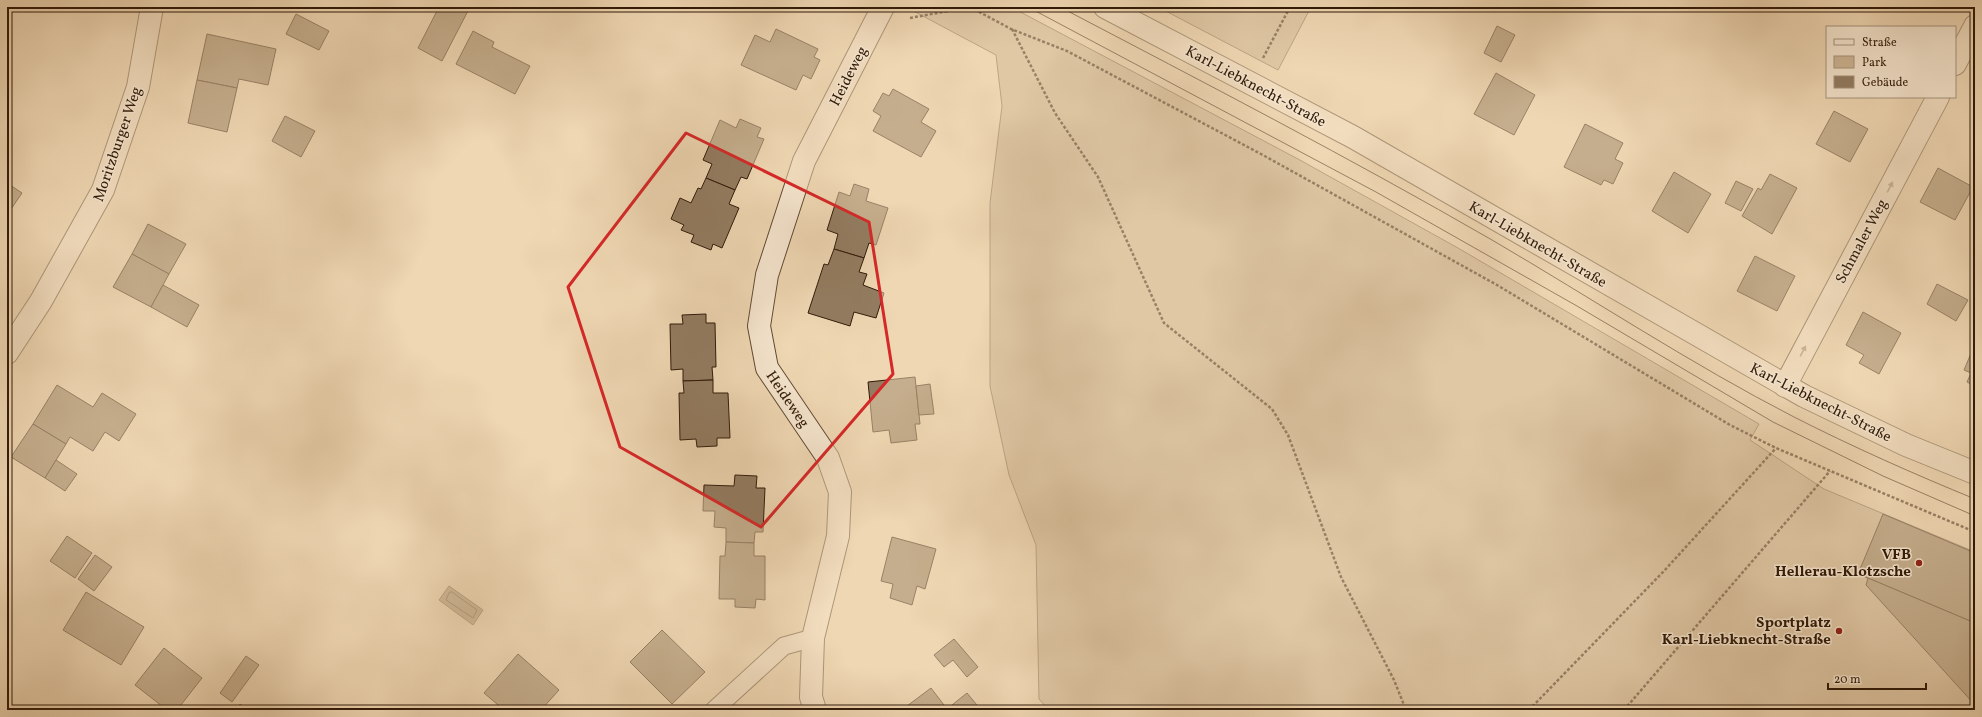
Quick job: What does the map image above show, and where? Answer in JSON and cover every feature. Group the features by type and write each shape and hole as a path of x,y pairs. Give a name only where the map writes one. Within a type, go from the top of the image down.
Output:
{"street":[{"name":"Moritzburger Weg","path":"7,353 41,301 103,190 138,87 152,7"},
{"name":"Heideweg","path":"815,710 811,697 812,638 838,536 840,492 828,458 767,368 759,326 767,275 804,161 883,7"},
{"name":"Karl-Liebknecht-Straße","path":"1105,7 1360,141 1785,386 1906,445 1975,473"},
{"path":"1956,62 1975,26"},
{"name":"Schmaler Weg","path":"1785,386 1937,98"}],"lane":[{"path":"714,710 784,646 812,638"}],"path":[{"path":"903,20 970,7 1011,29 1067,51 1261,154 1497,285 1730,424 1776,448 1975,532"},
{"path":"1250,82 1290,7"},
{"path":"1011,29 1055,113 1098,177 1164,323 1272,409 1288,436 1341,577 1394,680 1406,710"},
{"path":"1529,710 1664,571 1776,448"},
{"path":"1624,710 1830,471"}],"highlighted area":[{"path":"686,133 869,222 893,374 761,527 620,447 568,287"}],"green space":[{"path":"906,7 1011,7 1298,159 1458,248 1759,424 1750,440 1824,489 1975,552 1975,710 1049,710 1039,699 1036,545 1009,475 990,386 990,203 1002,106 996,55"},
{"path":"1158,7 1311,7 1278,70"}],"water":[{"path":"449,586 483,610 473,625 439,600"}],"building":[{"path":"439,7 470,7 442,61 418,48"},
{"path":"296,14 329,31 319,50 286,34"},
{"path":"1497,26 1515,35 1501,62 1484,53"},
{"path":"776,29 818,49 814,57 820,60 811,79 803,75 796,90 741,65 755,35 770,42"},
{"path":"473,31 494,42 492,47 530,66 515,94 456,64"},
{"path":"207,34 276,49 268,85 239,79 237,88 197,80"},
{"path":"1496,73 1535,95 1514,135 1474,114"},
{"path":"197,80 237,88 227,132 188,123"},
{"path":"893,89 929,109 921,122 936,131 921,157 873,131 881,116 873,111 883,93 889,96"},
{"path":"1834,111 1868,129 1850,162 1816,144"},
{"path":"285,116 315,131 301,157 272,141"},
{"path":"740,119 761,128 757,137 764,139 747,179 741,177 735,190 706,178 712,164 703,160 720,120 736,128"},
{"path":"1585,124 1623,143 1615,159 1623,163 1613,184 1604,180 1601,185 1564,167"},
{"path":"1938,168 1973,187 1955,220 1920,202"},
{"path":"1674,172 1711,194 1688,233 1652,211"},
{"path":"1770,174 1797,188 1772,234 1742,216 1758,188 1761,190"},
{"path":"706,178 735,190 729,204 739,208 722,248 713,244 711,250 691,242 694,235 681,230 684,225 671,219 680,198 691,203 698,188 701,189"},
{"path":"1736,181 1753,189 1741,211 1725,203"},
{"path":"7,183 22,193 7,215"},
{"path":"854,184 869,189 866,201 888,208 876,245 869,243 864,258 834,249 838,234 827,230 839,192 850,196"},
{"path":"148,224 186,244 169,274 132,254"},
{"path":"834,249 864,258 859,272 867,274 863,285 884,293 876,318 854,312 850,326 808,313 824,264 828,265"},
{"path":"132,254 169,274 151,307 113,287"},
{"path":"1755,256 1795,276 1777,311 1737,291"},
{"path":"1937,284 1968,300 1956,321 1927,304"},
{"path":"163,285 199,305 187,327 151,307"},
{"path":"1863,312 1901,333 1879,374 1859,363 1864,355 1846,345"},
{"path":"706,314 706,323 715,323 716,367 712,367 713,380 683,381 683,369 671,370 670,324 683,324 682,315"},
{"path":"1972,351 1975,352 1975,386 1967,382 1971,373 1964,370"},
{"path":"915,377 920,424 915,424 917,440 891,443 889,430 873,432 868,382"},
{"path":"713,380 713,393 728,393 730,438 717,438 717,446 697,447 696,439 680,440 679,393 684,393 683,381"},
{"path":"930,384 934,414 919,415 916,386"},
{"path":"57,385 93,407 102,393 136,414 119,441 105,432 93,451 70,437 66,444 33,424"},
{"path":"33,424 66,444 45,478 11,457"},
{"path":"56,460 77,474 65,491 45,478"},
{"path":"735,475 757,476 756,488 765,488 763,532 755,532 754,543 726,542 726,528 714,527 715,511 703,511 704,485 734,486"},
{"name":"VFB Hellerau-Klotzsche","path":"1883,514 1975,553 1975,623 1858,574"},
{"path":"67,536 92,553 75,578 50,561"},
{"path":"892,537 936,549 925,589 917,586 912,605 890,598 893,584 881,581"},
{"path":"726,542 754,543 754,556 765,556 765,600 756,599 755,608 735,607 735,599 719,599 720,556 725,556"},
{"path":"95,555 112,567 94,591 78,579"},
{"path":"1868,578 1975,623 1975,705 1866,585"},
{"path":"86,592 144,627 121,665 63,630"},
{"path":"662,630 705,672 672,704 630,662"},
{"path":"954,639 978,667 967,677 953,660 944,667 934,655"},
{"path":"164,648 202,678 177,710 167,710 135,685"},
{"path":"518,654 559,690 541,710 504,710 484,693"},
{"path":"246,656 259,665 232,702 220,693"},
{"path":"931,688 947,709 967,693 981,710 903,709"},
{"path":"240,704 248,710 235,710"}],"tram line":[{"path":"1028,7 1376,192 1577,306 1773,422 1883,476 1975,516"},
{"path":"1060,7 1277,121 1439,210 1530,262 1680,353 1756,397 1861,450 1975,499"}],"place":[{"name":"VFB Hellerau-Klotzsche","path":"1919,563"},
{"name":"Sportplatz Karl-Liebknecht-Straße","path":"1839,631"}]}
